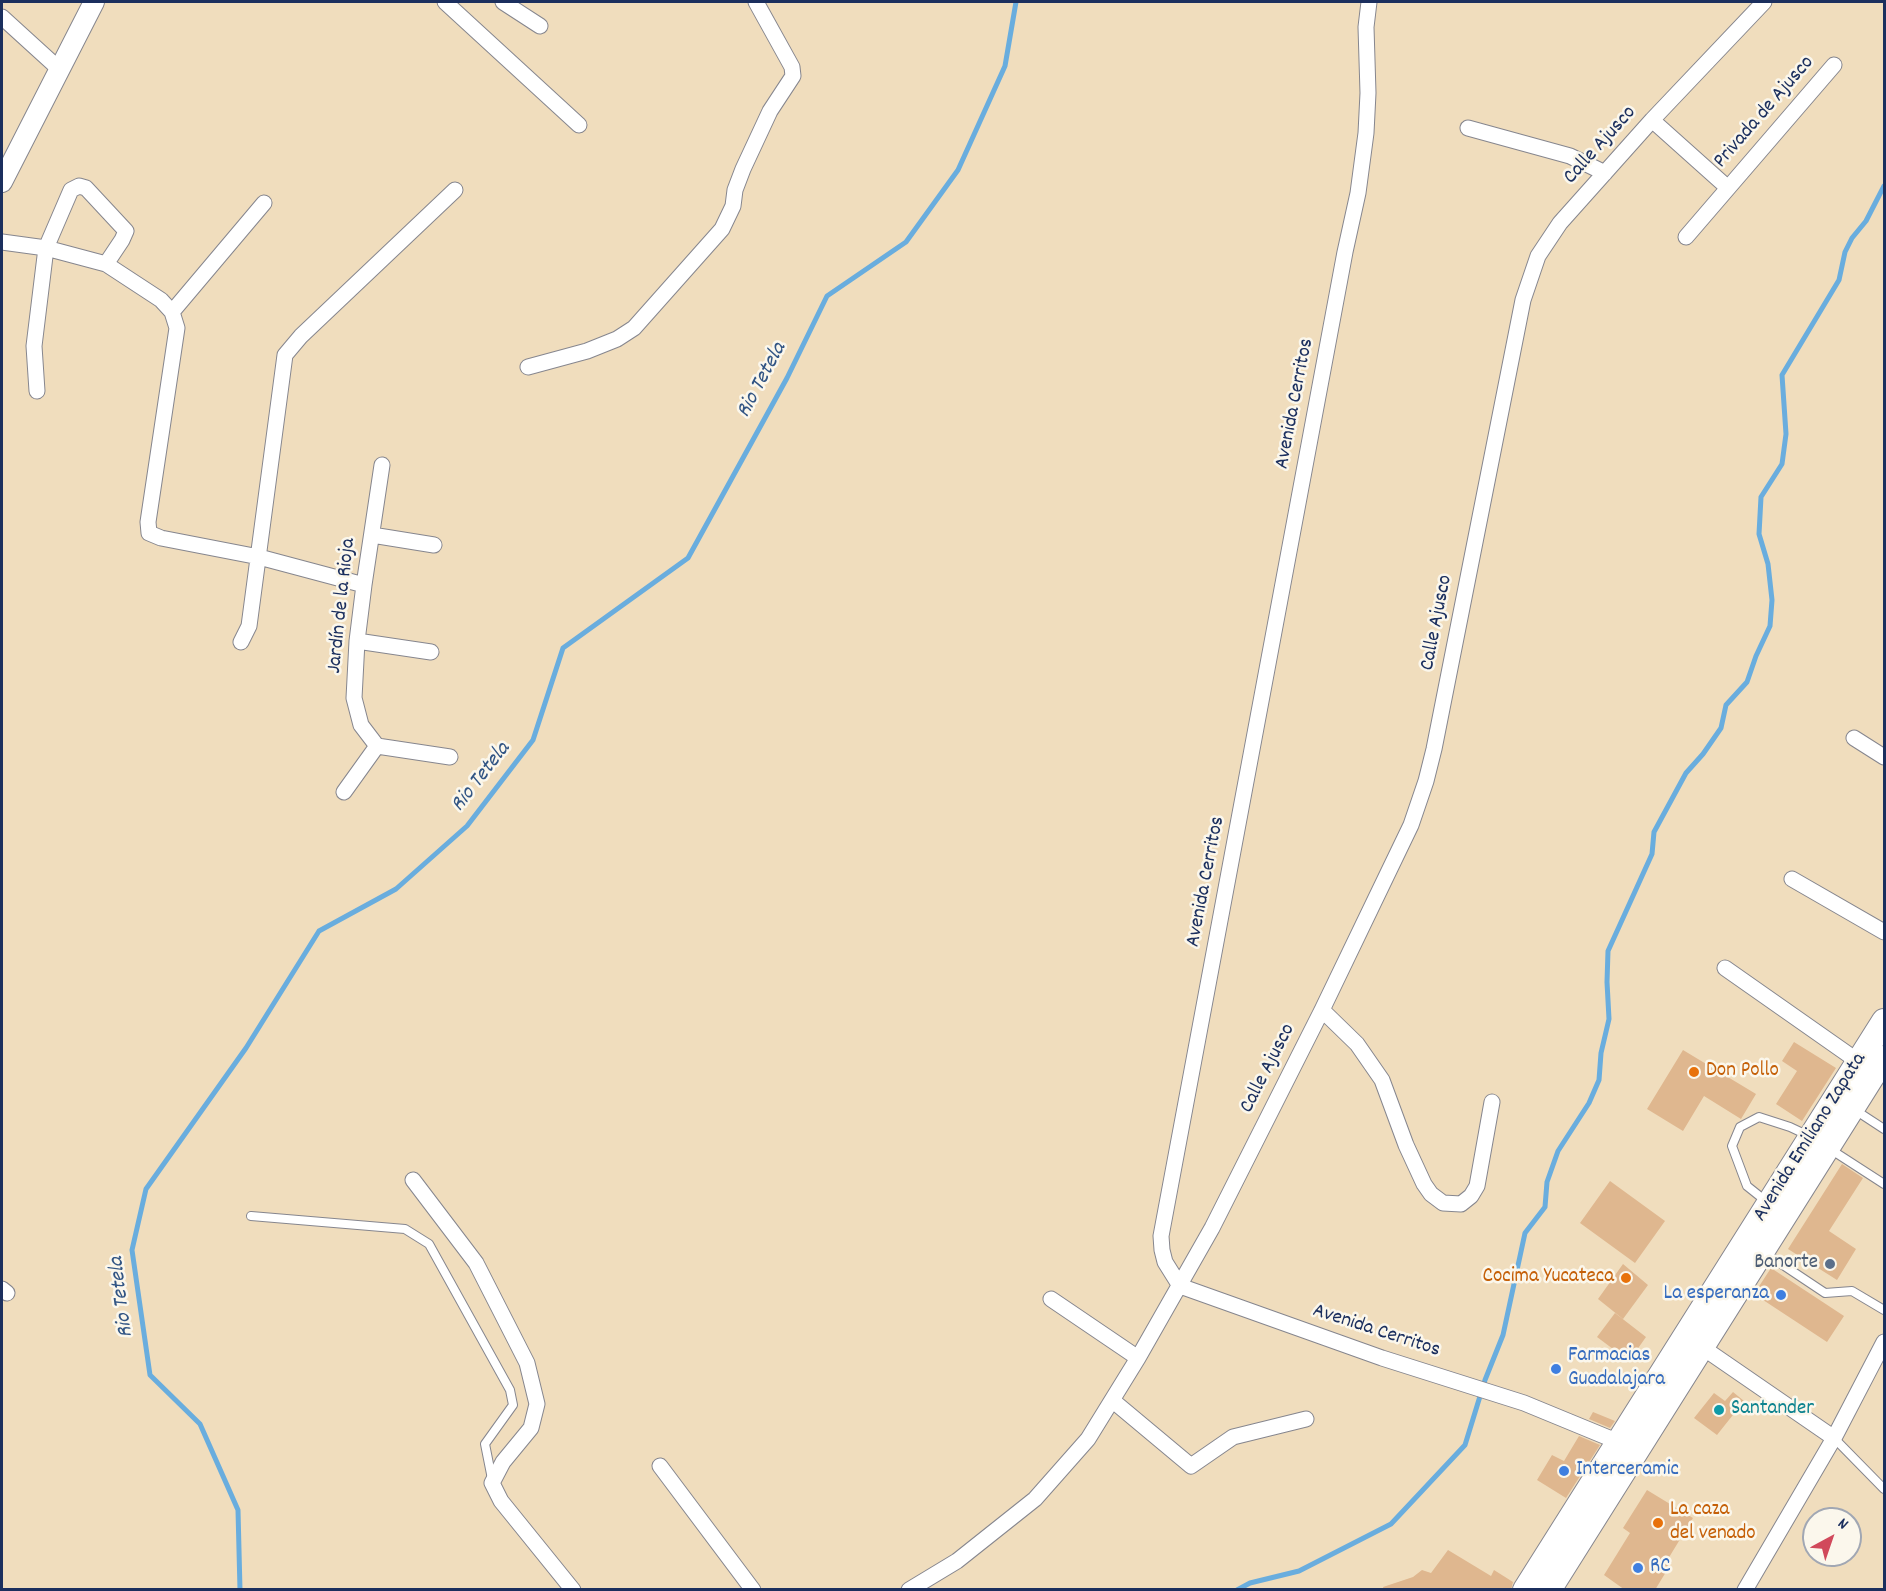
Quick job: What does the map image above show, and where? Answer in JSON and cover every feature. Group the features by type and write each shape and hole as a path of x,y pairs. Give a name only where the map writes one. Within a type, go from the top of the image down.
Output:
{"main road":[{"name":"Avenida Emiliano Zapata","path":"1693,1342 1763,1252 1859,1062 1884,1021"},
{"name":"Avenida Emiliano Zapata","path":"1549,1590 1628,1446 1693,1342 1770,1204 1820,1142 1853,1109 1884,1058"},
{"name":"Avenida Emiliano Zapata","path":"1526,1590 1628,1446"}],"street":[{"path":"2,182 94,2"},
{"path":"445,2 579,125"},
{"path":"502,2 540,26"},
{"path":"528,367 587,351 617,339 634,328 722,230 734,206 735,190 743,169 770,111 794,76 792,67 756,2"},
{"name":"Avenida Cerritos","path":"1369,2 1366,27 1368,93 1366,133 1358,193 1161,1236 1162,1250 1165,1262 1180,1286 1382,1358 1524,1403 1628,1446"},
{"name":"Calle Ajusco","path":"909,1590 957,1561 1035,1499 1088,1439 1138,1358 1212,1228 1322,1010 1411,825 1426,781 1523,300 1538,256 1560,223 1652,120 1764,2"},
{"path":"2,17 58,69"},
{"name":"Privada de Ajusco","path":"1686,237 1834,65"},
{"name":"Privada de Ajusco","path":"1652,120 1728,188"},
{"path":"1468,128 1570,156 1605,173"},
{"path":"37,391 34,346 46,248 71,190 79,186 86,188 126,231 106,264"},
{"path":"241,642 249,626 285,356 301,336 455,190"},
{"path":"172,312 264,203"},
{"path":"2,242 46,248 106,264 161,300 172,312 177,328 148,522 149,532 161,538 259,557 364,585"},
{"name":"Jardín de la Rioja","path":"377,746 361,725 354,698 357,641 382,465"},
{"path":"372,535 434,544"},
{"path":"357,641 431,652"},
{"path":"1854,738 1884,757"},
{"path":"344,792 377,746 450,757"},
{"path":"1792,879 1884,932"},
{"path":"1725,968 1859,1062"},
{"path":"1322,1010 1357,1044 1382,1080 1406,1145 1424,1184 1431,1194 1443,1203 1461,1204 1471,1196 1477,1186 1492,1102"},
{"path":"413,1180 476,1263 527,1363 537,1404 531,1428 502,1462 492,1483 501,1501 573,1590"},
{"path":"1051,1299 1138,1358"},
{"path":"1693,1342 1834,1438"},
{"path":"1745,1590 1834,1438 1884,1342"},
{"path":"1112,1400 1191,1466 1233,1437 1306,1419"},
{"path":"660,1466 753,1590"}],"lane":[{"path":"1853,1109 1884,1129"},
{"path":"1770,1204 1747,1186 1732,1146 1740,1127 1759,1118 1790,1127 1820,1142 1884,1184"},
{"path":"251,1216 405,1229 429,1244 510,1390 513,1405 485,1444 492,1483"},
{"path":"1763,1252 1825,1293 1852,1292 1884,1311"},
{"path":"1834,1438 1884,1489"}],"building":[{"path":"1794,1042 1836,1068 1802,1121 1776,1104 1797,1071 1782,1061"},
{"name":"Don Pollo","path":"1683,1050 1756,1094 1741,1119 1704,1096 1683,1131 1647,1109"},
{"path":"1842,1164 1863,1178 1829,1231 1856,1249 1837,1280 1788,1249"},
{"path":"1610,1181 1665,1221 1635,1263 1580,1223"},
{"name":"Cocima Yucateca","path":"1623,1264 1648,1285 1623,1319 1598,1299"},
{"path":"1771,1268 1844,1316 1827,1342 1754,1294"},
{"path":"1615,1313 1646,1337 1629,1361 1597,1337"},
{"name":"Santander","path":"1733,1392 1744,1401 1717,1435 1694,1418 1714,1393 1725,1401"},
{"path":"1593,1412 1615,1421 1610,1428 1589,1419"},
{"name":"Interceramic","path":"1579,1436 1600,1445 1566,1498 1537,1480 1552,1455 1564,1461"},
{"path":"1647,1490 1693,1518 1668,1559 1672,1562 1655,1590 1625,1590 1604,1575 1630,1533 1623,1528"},
{"path":"1448,1550 1491,1576 1494,1570 1513,1582 1511,1590 1384,1590 1383,1587 1413,1577 1422,1570 1431,1573"}],"waterway":[{"name":"Rio Tetela","path":"240,1590 238,1510 200,1424 150,1375 132,1250 146,1189 246,1048 319,931 396,889 467,826 533,740 563,648 688,558 787,378 827,296 906,242 958,170 1005,66 1016,2"},
{"path":"1237,1590 1250,1583 1299,1571 1391,1524 1465,1445 1485,1380 1503,1335 1525,1233 1545,1207 1547,1182 1558,1151 1589,1103 1599,1080 1601,1053 1609,1019 1608,951 1652,854 1654,832 1686,773 1721,728 1726,705 1747,682 1770,626 1772,600 1768,564 1759,534 1761,497 1782,464 1786,434 1782,375 1839,280 1845,252 1852,238 1866,221 1884,186"}],"place":[{"name":"Don Pollo","path":"1694,1072"},
{"name":"Banorte","path":"1830,1264"},
{"name":"Cocima Yucateca","path":"1626,1278"},
{"name":"La esperanza","path":"1781,1295"},
{"name":"Farmacias Guadalajara","path":"1556,1369"},
{"name":"Santander","path":"1719,1410"},
{"name":"Interceramic","path":"1564,1471"},
{"name":"La caza del venado","path":"1658,1523"},
{"name":"RC","path":"1638,1568"}]}
